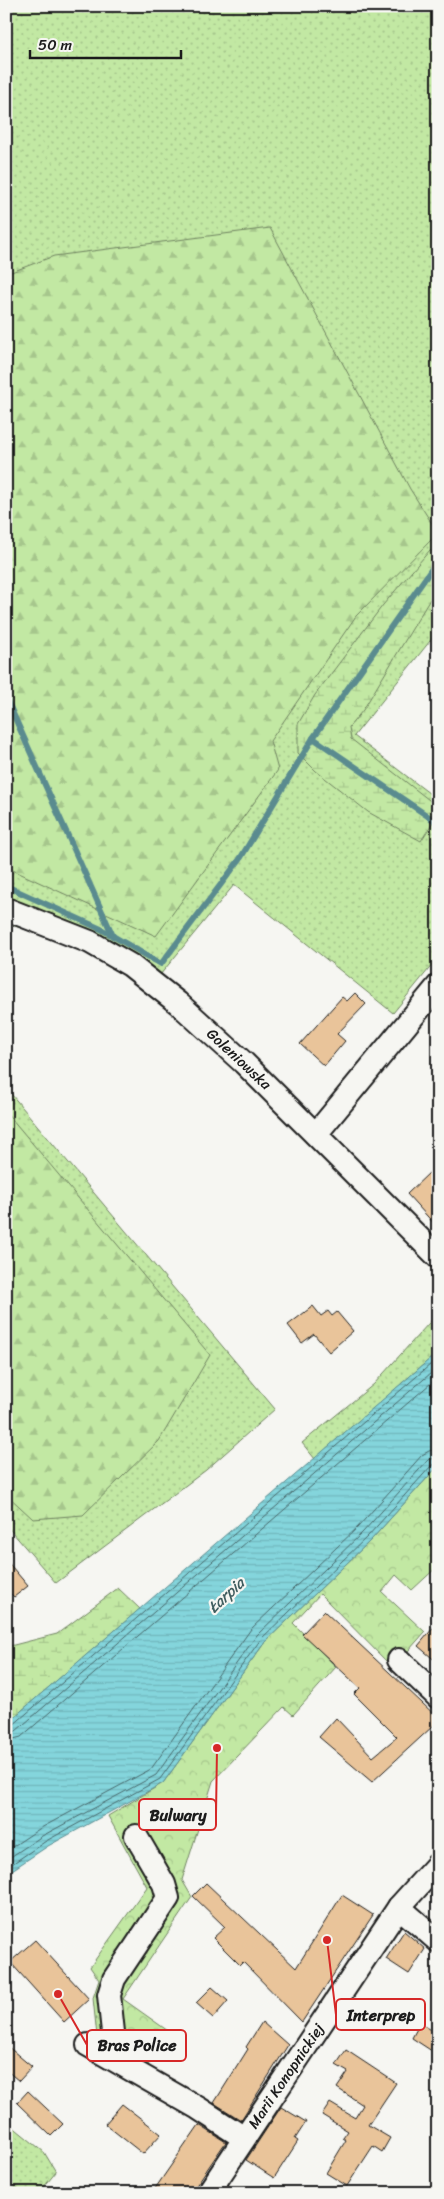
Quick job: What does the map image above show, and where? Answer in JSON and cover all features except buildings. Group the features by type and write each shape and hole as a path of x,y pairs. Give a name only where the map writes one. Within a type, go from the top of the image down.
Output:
{"street":[{"name":"Goleniowska","path":"6,908 90,942 130,965 178,1002 244,1062 438,1257"},
{"path":"316,1134 438,986"},
{"path":"398,1660 438,1697"},
{"path":"116,2060 109,1995 114,1979 168,1898 164,1884 136,1836"},
{"name":"Marii Konopnickiej","path":"208,2193 399,1907 438,1864"},
{"path":"399,1907 438,1941"},
{"path":"88,2045 244,2138"}],"green space":[{"path":"6,6 438,6 438,631 354,736 438,800 438,958 393,1013 234,885 160,975 6,923"},
{"path":"270,228 410,489 438,533 356,616 270,741 278,770 156,936 6,867 6,274 54,256"},
{"path":"430,550 438,557 438,586 363,710 349,727 351,739 438,807 438,814 421,841 368,812 316,771 298,753 298,724 315,695 383,605"},
{"path":"6,1088 275,1409 206,1470 56,1583 6,1525"},
{"path":"6,1112 210,1355 159,1441 83,1515 33,1519 6,1494"},
{"path":"438,1313 438,1352 315,1459 302,1443 374,1384"},
{"path":"438,1466 438,1566 412,1590 396,1575 382,1592 425,1632 393,1668 320,1594 293,1623 336,1667 293,1715 284,1707 213,1781 182,1880 192,1897 123,1999 171,2033 146,2068 97,2036 93,1998 99,1980 90,1967 147,1887 108,1816 163,1783 265,1642 371,1540"},
{"path":"118,1588 140,1609 6,1724 6,1647 57,1634"},
{"path":"6,2121 44,2152 56,2172 39,2193 6,2193"}],"water":[{"name":"Łarpia","path":"438,1352 438,1466 371,1540 265,1642 163,1783 48,1846 6,1874 6,1724"}],"waterway":[{"path":"313,738 438,560"},
{"path":"6,698 113,936"},
{"path":"6,886 101,929 161,964 240,859 313,738 438,823"}],"place":[{"name":"Bulwary","path":"217,1748"},
{"name":"Interprep","path":"327,1940"},
{"name":"Bras Police","path":"58,1994"}]}
